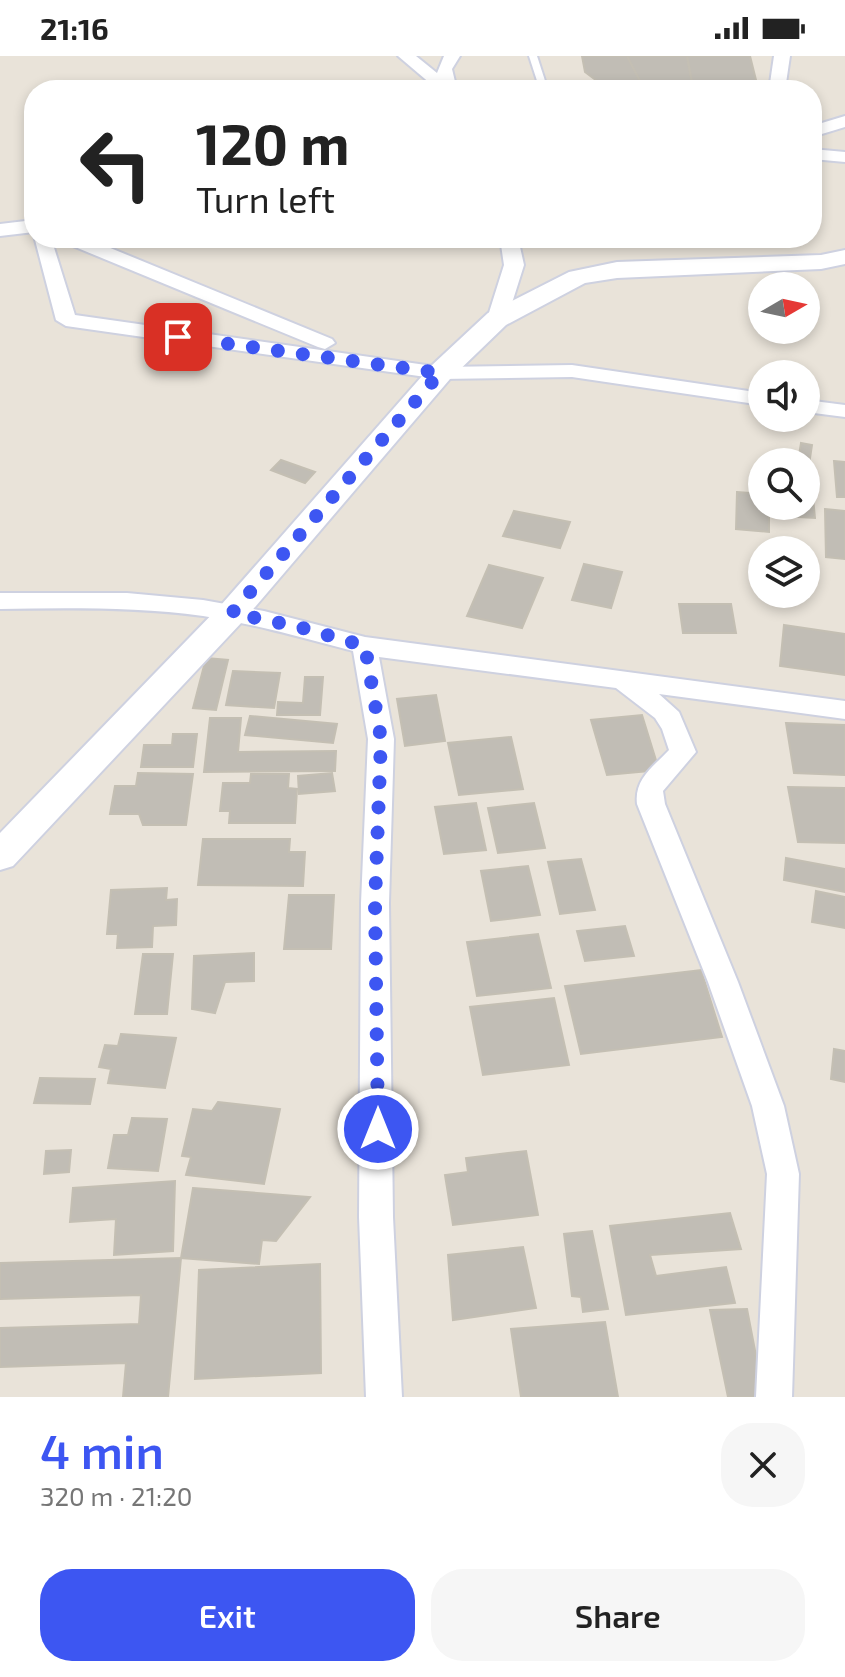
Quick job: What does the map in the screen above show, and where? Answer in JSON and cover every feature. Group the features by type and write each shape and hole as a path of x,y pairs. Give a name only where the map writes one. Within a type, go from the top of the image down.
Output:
{"street":[{"path":"406,56 436,80"},
{"path":"447,80 444,69 452,56"},
{"path":"778,80 782,56"},
{"path":"822,129 845,121"},
{"path":"822,155 845,157"},
{"path":"0,230 24,227"},
{"path":"45,248 66,320 440,373 572,371 748,397"},
{"path":"94,248 325,343"},
{"path":"497,319 514,265 511,248"},
{"path":"0,856 232,613 440,373 497,319 578,277 617,270 821,262 845,257"},
{"path":"820,408 845,411"},
{"path":"0,601 136,602 232,613 299,627 365,646 845,710"},
{"path":"365,646 381,739 375,903 376,1217 384,1397"},
{"path":"620,682 666,711 678,731 683,752 649,789 651,804 723,982 768,1106 783,1174 774,1397"}],"lane":[{"path":"533,56 541,80"}],"building":[{"path":"582,56 635,56 641,80 596,80 585,72"},
{"path":"627,56 687,56 692,80 639,80"},
{"path":"687,56 750,56 756,80 692,80"},
{"path":"801,443 812,445 812,448 800,448"},
{"path":"281,460 315,472 305,483 271,470"},
{"path":"834,461 845,462 845,497 837,497"},
{"path":"737,492 748,493 748,520 769,520 769,532 736,529"},
{"path":"825,509 845,511 845,559 826,557"},
{"path":"514,511 570,522 560,548 503,536"},
{"path":"584,564 622,572 611,608 572,600"},
{"path":"489,565 543,578 522,628 467,616"},
{"path":"679,604 731,604 736,633 683,633"},
{"path":"784,625 845,634 845,675 780,666"},
{"path":"206,658 228,660 216,710 193,708"},
{"path":"233,671 280,673 274,708 226,705"},
{"path":"305,677 323,677 320,715 277,715 278,702 303,703"},
{"path":"436,695 445,741 405,746 397,699"},
{"path":"642,715 659,770 607,775 591,720"},
{"path":"250,716 337,724 333,743 245,735"},
{"path":"210,718 241,718 238,752 336,751 335,771 204,772"},
{"path":"786,723 845,725 845,775 794,773"},
{"path":"173,734 197,734 193,767 141,767 144,745 172,745"},
{"path":"511,737 523,789 459,795 448,743"},
{"path":"138,773 193,774 186,825 143,825 139,814 110,814 115,786 136,786"},
{"path":"332,773 335,791 299,794 298,776"},
{"path":"251,774 289,774 288,788 297,789 295,823 229,823 230,811 220,811 223,783 250,783"},
{"path":"788,787 845,788 845,843 798,842"},
{"path":"476,803 486,850 444,854 435,807"},
{"path":"534,803 545,848 498,853 488,808"},
{"path":"203,839 290,839 289,852 305,852 303,886 198,885"},
{"path":"786,858 845,869 845,892 784,880"},
{"path":"581,859 595,910 560,914 548,862"},
{"path":"528,866 540,915 491,921 481,871"},
{"path":"167,888 166,900 177,899 176,925 153,926 152,947 117,948 118,934 107,934 111,890"},
{"path":"816,891 845,897 845,928 812,922"},
{"path":"289,895 334,895 331,949 284,949"},
{"path":"625,926 634,956 585,961 577,931"},
{"path":"538,934 551,988 477,996 467,942"},
{"path":"254,953 254,981 225,982 215,1013 192,1009 194,956"},
{"path":"143,954 173,954 167,1014 135,1014"},
{"path":"701,970 722,1037 581,1054 565,986"},
{"path":"554,998 569,1065 483,1075 470,1007"},
{"path":"121,1034 176,1038 165,1088 108,1083 111,1069 99,1067 105,1045 118,1046"},
{"path":"834,1049 845,1051 845,1082 831,1079"},
{"path":"40,1078 95,1079 90,1104 34,1103"},
{"path":"218,1102 280,1109 264,1184 186,1175 191,1157 182,1156 193,1109 212,1111"},
{"path":"132,1118 167,1119 158,1171 108,1168 114,1135 128,1135"},
{"path":"71,1150 69,1172 44,1174 46,1151"},
{"path":"526,1151 538,1215 453,1225 445,1175 468,1172 466,1158"},
{"path":"175,1181 173,1251 114,1255 116,1219 70,1222 73,1188"},
{"path":"193,1188 310,1197 276,1241 262,1240 259,1264 181,1258"},
{"path":"730,1213 741,1249 650,1255 656,1276 726,1267 735,1303 626,1315 610,1226"},
{"path":"592,1231 608,1309 583,1312 581,1297 572,1296 564,1234"},
{"path":"523,1247 536,1308 453,1320 448,1255"},
{"path":"181,1258 168,1397 123,1397 126,1363 0,1367 0,1328 139,1324 141,1295 0,1299 0,1263"},
{"path":"320,1264 321,1373 195,1379 199,1270"},
{"path":"747,1309 764,1397 728,1397 710,1310"},
{"path":"605,1322 618,1397 521,1397 511,1329"}],"route":[{"path":"178,337 440,373 232,613 299,627 365,646 381,739 375,903 378,1129"}]}
